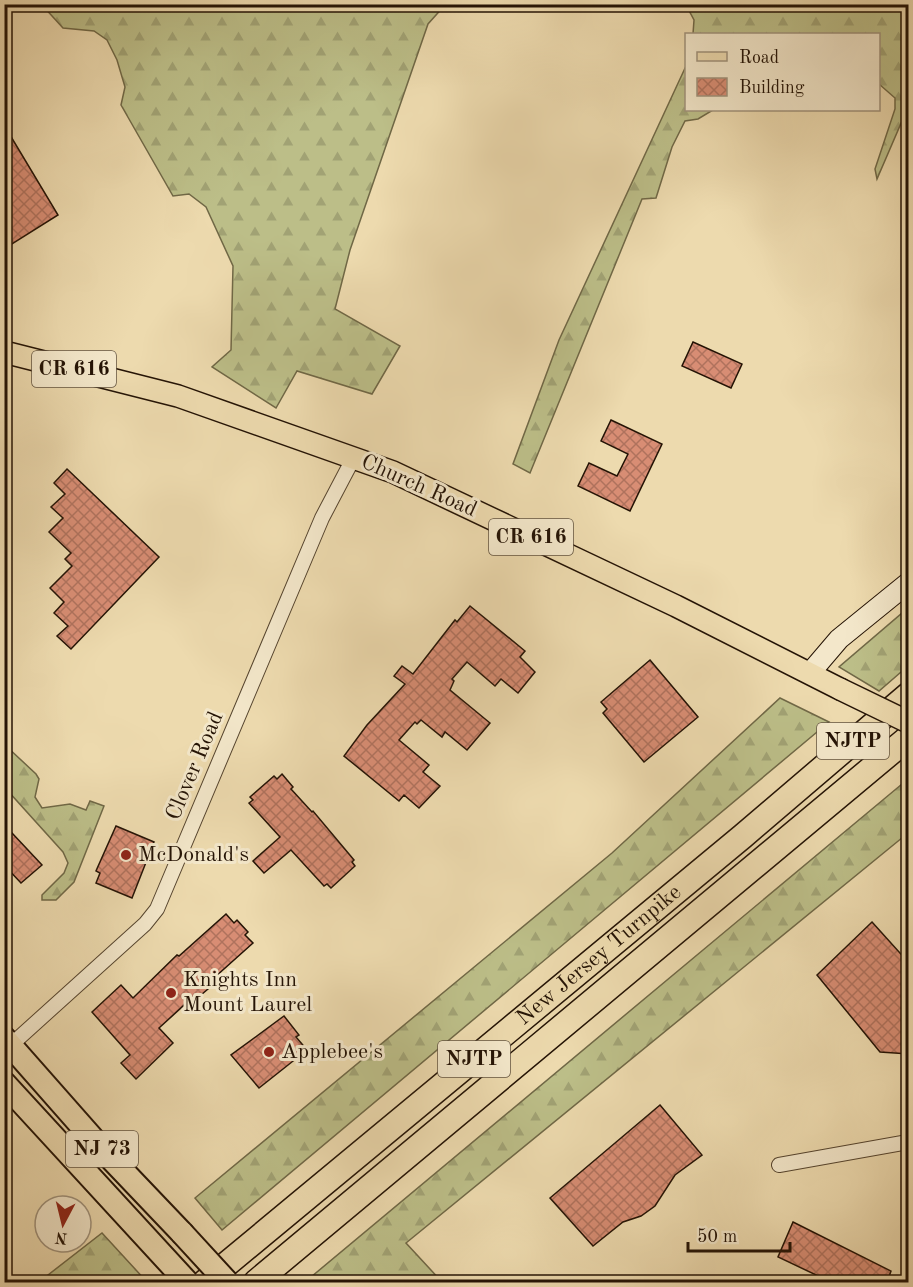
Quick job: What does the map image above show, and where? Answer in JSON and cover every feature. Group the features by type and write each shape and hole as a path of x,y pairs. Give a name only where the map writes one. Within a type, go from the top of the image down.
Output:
{"highway":[{"name":"New Jersey Turnpike","path":"205,1282 742,837 909,694"},
{"name":"New Jersey Turnpike","path":"256,1282 909,738"},
{"name":"NJ 73","path":"8,1042 101,1148 226,1282"},
{"name":"NJ 73","path":"4,1083 187,1282"}],"main road":[{"name":"Church Road","path":"4,352 168,393 354,457 453,499 909,722"},
{"path":"810,673 839,639 909,583"}],"street":[{"name":"Clover Road","path":"8,1042 145,924 163,900 322,518 354,457"},
{"path":"779,1166 909,1142"}],"green space":[{"path":"42,5 445,5 428,24 350,250 335,309 400,346 372,394 297,371 276,408 212,367 231,350 233,266 206,207 189,194 173,196 121,105 125,87 117,60 107,40 94,31 63,28"},
{"path":"686,5 908,5 908,107 877,179 875,169 895,109 895,98 880,85 880,33 693,33 694,20"},
{"path":"685,68 685,111 711,111 698,119 685,121 672,147 656,198 642,199 530,473 513,464 559,340"},
{"path":"908,608 908,666 879,691 839,667"},
{"path":"780,698 829,722 222,1230 195,1198 612,853"},
{"path":"5,745 39,779 35,797 42,808 70,804 86,810 90,801 104,806 74,882 56,900 42,900 42,895 64,873 68,863 63,852 7,790 5,791"},
{"path":"908,779 908,833 406,1243 442,1282 305,1282"},
{"path":"102,1233 147,1282 39,1282 75,1254 93,1254 93,1240"}],"building":[{"path":"4,125 58,215 4,249"},
{"path":"693,342 742,364 731,388 682,366"},
{"path":"611,420 662,444 630,511 578,486 589,463 617,476 628,454 601,441"},
{"path":"67,469 159,557 71,649 57,636 68,626 54,613 64,602 50,588 72,566 65,559 71,553 49,532 63,518 51,507 65,494 54,483"},
{"path":"470,606 525,651 520,657 535,672 518,693 501,679 495,686 467,662 452,679 454,681 450,690 490,723 467,750 445,732 442,737 421,720 417,724 415,722 399,740 429,765 423,772 440,786 419,808 404,795 399,801 344,756 367,725 405,684 394,676 402,666 413,674 455,620 457,622"},
{"path":"650,660 698,717 644,762 603,713 607,709 601,702"},
{"path":"282,774 293,787 291,789 313,811 354,860 352,862 355,866 331,888 327,884 324,886 291,850 264,873 253,861 280,837 249,803 253,800 250,797 274,776 277,779"},
{"name":"McDonald's","path":"116,826 154,842 132,898 96,883 100,873 96,871"},
{"path":"12,833 42,865 21,883 4,865 4,840"},
{"name":"Knights Inn Mount Laurel","path":"226,914 234,923 237,920 248,932 245,935 253,943 205,986 208,989 195,1000 193,997 159,1028 173,1043 136,1079 121,1063 130,1055 92,1012 121,985 133,998 177,955 179,956"},
{"path":"872,922 909,963 909,1054 880,1052 817,975"},
{"name":"Applebee's","path":"284,1016 299,1035 296,1037 307,1050 259,1088 231,1055"},
{"path":"660,1105 702,1155 675,1175 655,1206 641,1216 623,1222 593,1246 550,1198"},
{"path":"793,1222 891,1271 887,1282 831,1282 778,1257"}],"place":[{"name":"McDonald's","path":"126,855"},
{"name":"Knights Inn Mount Laurel","path":"171,993"},
{"name":"Applebee's","path":"269,1052"}]}
